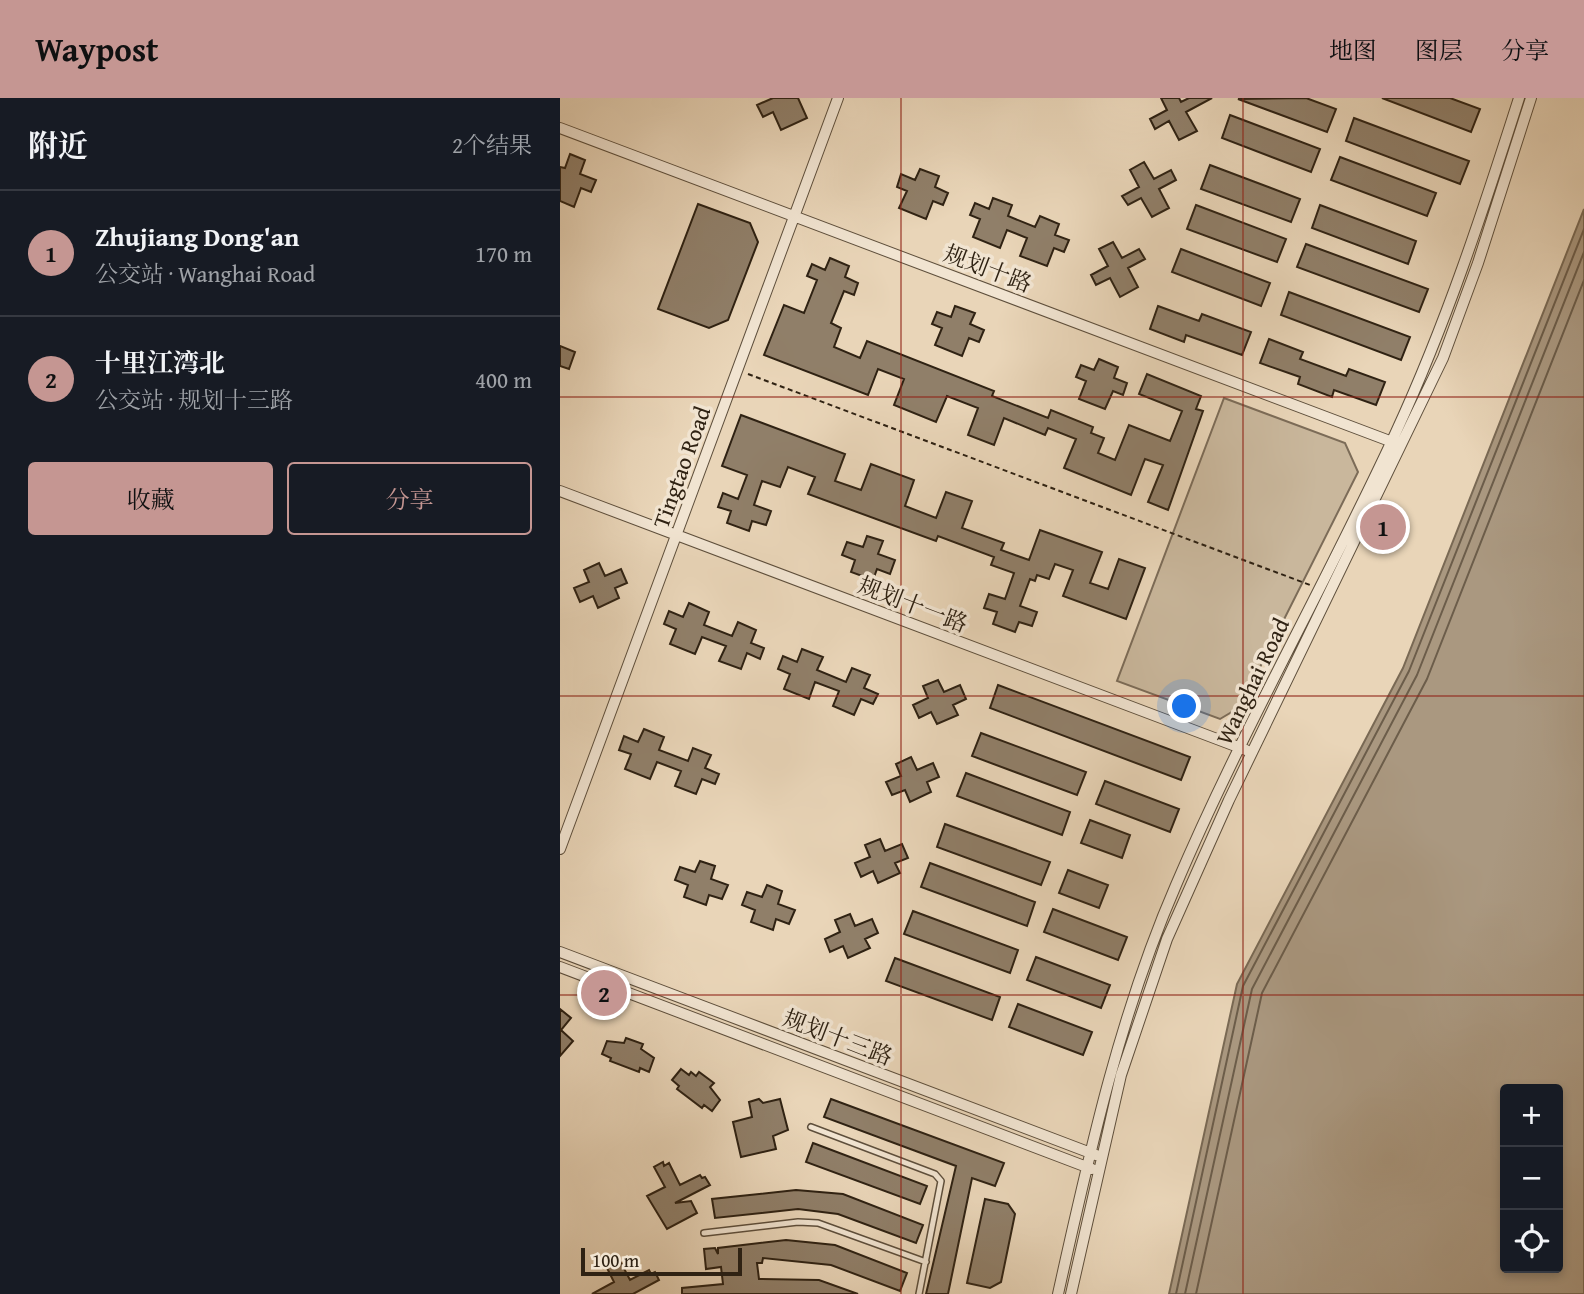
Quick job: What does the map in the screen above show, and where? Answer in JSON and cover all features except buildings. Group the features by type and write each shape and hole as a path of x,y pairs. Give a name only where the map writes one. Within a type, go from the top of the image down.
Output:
{"street":[{"name":"Tingtao Road","path":"560,849 838,98"},
{"path":"1518,98 1530,100"},
{"name":"Wanghai Road","path":"1058,1294 1090,1153 1139,979 1175,885 1318,589 1397,444 1461,275 1518,98"},
{"name":"Wanghai Road","path":"1072,1294 1121,1075 1155,972 1193,879 1397,444 1454,329 1530,100"},
{"name":"规划十路","path":"560,128 1397,444"},
{"name":"规划十一路","path":"560,491 1253,753"},
{"name":"规划十三路","path":"560,952 1102,1157"},
{"name":"规划十三路","path":"560,967 1099,1171"}],"lane":[{"path":"811,1128 939,1177 942,1185 919,1294"},
{"path":"704,1233 797,1222 818,1223 926,1262"}],"path":[{"path":"737,370 1318,589"}],"shaded area":[{"path":"1224,398 1345,443 1358,472 1240,707 1220,719 1117,681"}],"water":[{"path":"1584,209 1584,1294 1169,1294 1237,984 1403,668"}],"place":[{"name":"Zhujiang Dong'an","path":"1383,527"},
{"name":"十里江湾北","path":"604,993"}]}
